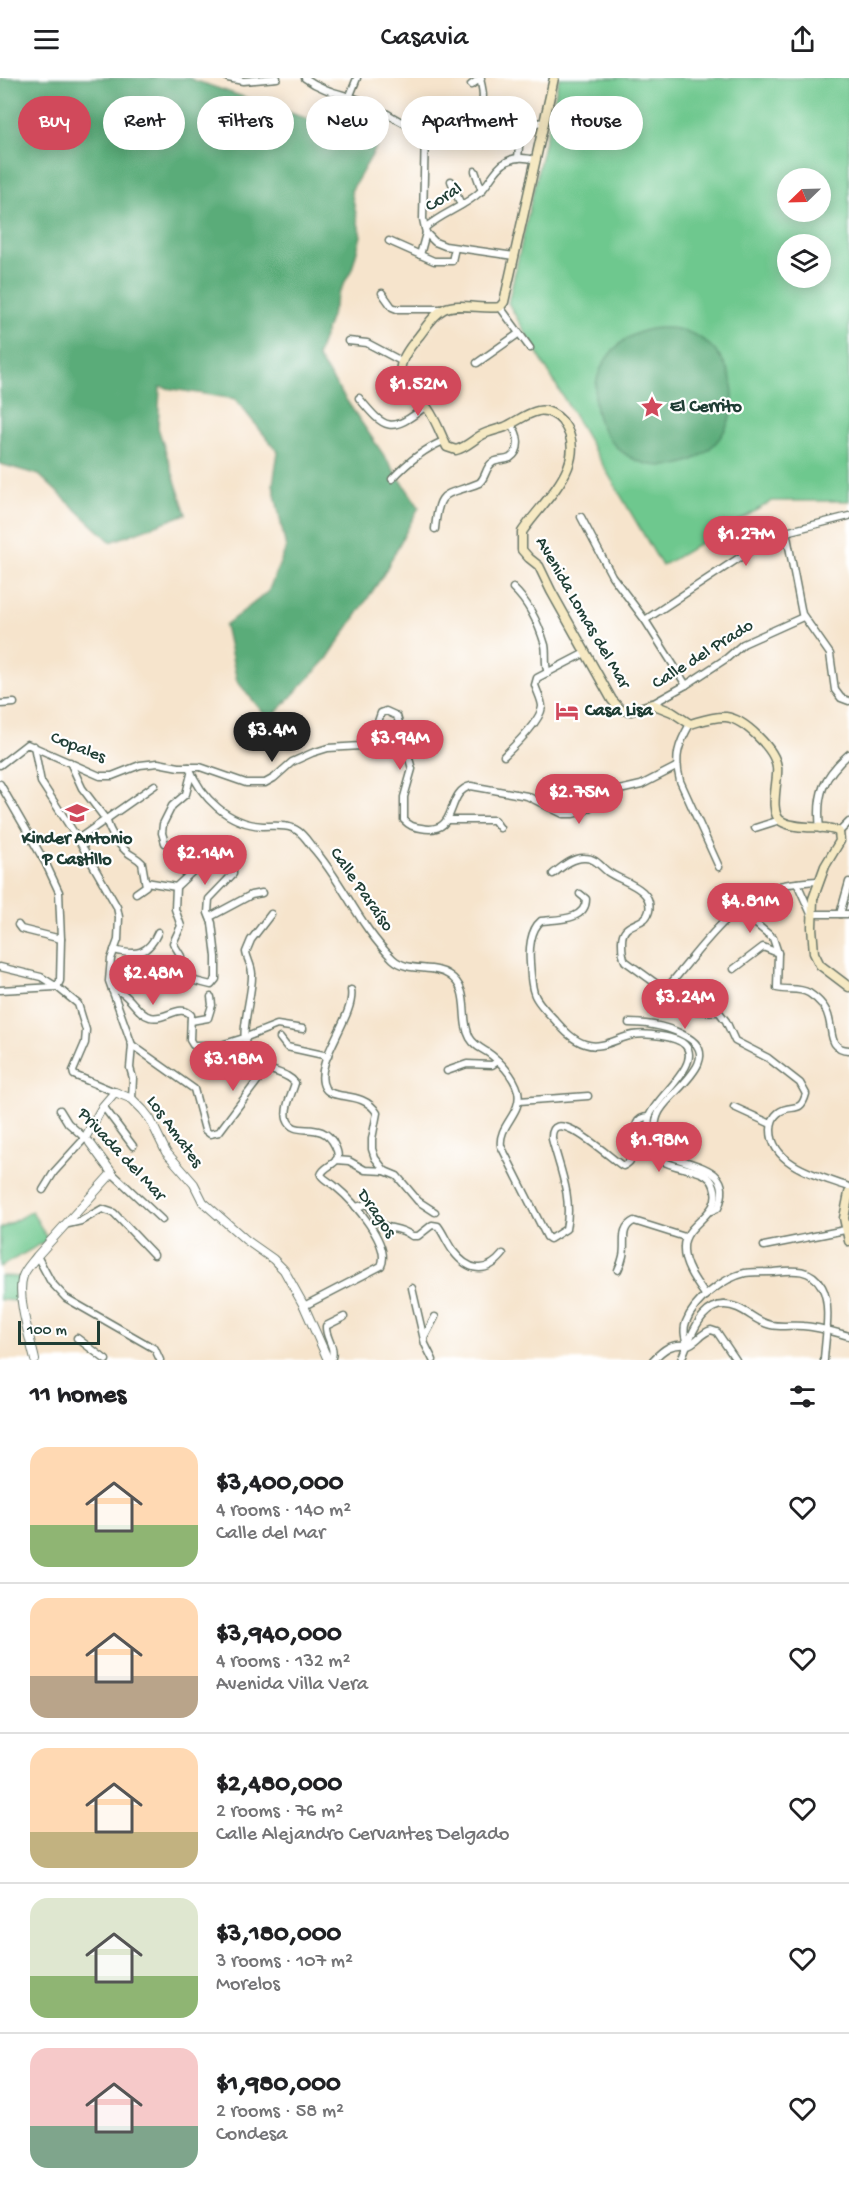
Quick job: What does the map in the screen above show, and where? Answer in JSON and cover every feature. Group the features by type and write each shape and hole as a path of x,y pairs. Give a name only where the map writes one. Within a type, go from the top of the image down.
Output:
{"main road":[{"path":"444,441 426,406 401,379 400,368 414,341 444,309 500,307 506,297 554,78"},
{"name":"Avenida Lomas del Mar","path":"444,441 447,447 456,450 483,434 536,411 548,411 559,416 566,426 573,445 571,461 562,480 522,532 522,549 539,566 550,591 612,700 621,710 631,711 652,704"},
{"path":"652,704 672,712 690,724 710,718 727,717 741,723 770,750 777,766 775,805 780,820 800,826 831,828 839,832 840,841 819,881 811,914 814,953 820,964 849,987"},
{"path":"849,1193 844,1208 845,1230 849,1241"}],"street":[{"path":"229,79 243,81 277,78"},
{"path":"305,78 322,89 343,96"},
{"path":"350,96 357,78"},
{"path":"471,85 481,78 484,96"},
{"path":"537,122 544,123"},
{"path":"420,255 425,231 425,150"},
{"path":"519,150 518,158 536,160"},
{"name":"Coral","path":"425,231 442,214 482,191 504,163 518,158"},
{"path":"475,171 482,191"},
{"path":"451,181 461,205"},
{"path":"425,231 435,242 455,248 514,256"},
{"path":"389,241 434,261 450,262 453,259 455,248"},
{"path":"382,293 392,307 397,309 444,309"},
{"path":"500,307 530,348"},
{"path":"477,363 518,334"},
{"path":"348,341 367,343 403,362"},
{"path":"358,398 383,424 398,423 411,418 426,406"},
{"path":"435,529 438,502 443,496 479,483 483,480 489,465 497,460 508,459 516,453 518,439 510,424"},
{"path":"392,479 429,446 444,441"},
{"path":"645,620 751,549 786,531 849,516"},
{"path":"581,517 612,576 645,620 687,685"},
{"path":"786,531 803,617 829,652 835,690 841,698 849,701"},
{"path":"513,588 523,598 537,627 545,647 545,667 548,673"},
{"name":"Calle del Prado","path":"652,704 687,685 727,658 743,644 803,617"},
{"path":"504,756 532,727 541,711 542,705 535,685 537,678 585,652"},
{"path":"0,704 14,703"},
{"name":"Copales","path":"34,746 100,776 112,776 150,763 190,770 200,767 246,783 256,784 265,783 292,762 312,753 328,748 368,744 381,713 392,712 397,716 411,762 404,820 410,826 427,829 438,828 448,820"},
{"path":"690,724 677,755 676,767 680,781 719,867"},
{"path":"0,765 27,744 34,746 41,782 78,838 117,907 119,930 109,981 132,1045 130,1068 133,1078 132,1099"},
{"path":"820,829 818,809 822,786 849,754"},
{"path":"70,762 82,788 118,842 142,863 146,883 144,889 136,893"},
{"path":"500,828 494,820 448,820 456,798 466,787 527,796 563,814 573,814 589,808 615,792 641,785 676,767"},
{"path":"165,843 162,833 163,824 172,806 186,794 190,770"},
{"name":"Calle Paraíso","path":"190,770 215,808 253,825 286,826 300,831 329,866 359,918 392,958 405,965 443,972 457,982 463,994 466,1028 470,1039 498,1061 515,1083 519,1101"},
{"path":"0,784 46,864 59,892 61,939 60,981 57,987"},
{"path":"78,838 106,821 129,801 155,784"},
{"path":"754,828 780,820"},
{"path":"839,832 849,822"},
{"path":"190,847 210,840 221,842 229,851 233,874 209,899 216,957 216,979 211,985 187,979 175,979 172,974 181,956 173,943 181,926 175,909 176,888 194,870"},
{"path":"553,874 574,860 586,858 595,860 610,874 642,891 650,905 648,915 623,930 622,955 625,961 665,990 673,1000 694,1011 719,1012 735,1041 768,1058 800,1083 806,1094 804,1102 797,1108 784,1109 779,1112 771,1124 776,1148 783,1156 801,1168 849,1187"},
{"path":"665,990 725,921 747,901 774,888 819,881"},
{"path":"840,914 849,882"},
{"path":"146,883 176,888"},
{"path":"797,883 811,914 849,914"},
{"path":"210,917 251,895 262,893"},
{"path":"580,894 586,899 586,904 579,914 558,921 542,921 535,929 530,949 533,994 541,1006 570,1036 586,1045 599,1046 640,1035 669,1037 684,1044 690,1054 687,1066 653,1118 649,1144 652,1153 662,1162 700,1173 711,1180 715,1187 711,1211 685,1238 683,1246 693,1277 706,1296"},
{"path":"738,909 773,938 777,950 777,988 793,988 811,994 827,1011 834,1043 842,1050 849,1050"},
{"path":"271,914 251,940 246,952 252,971 251,996 244,1038 256,1059 267,1068 292,1079 295,1083 287,1107 287,1119 293,1128 317,1129 330,1136 337,1151 336,1160 349,1161 365,1170 385,1171 397,1176 418,1201 435,1212"},
{"path":"18,925 21,929 61,939"},
{"path":"114,950 127,954 145,951 153,944 158,932"},
{"path":"734,969 763,947 777,950"},
{"path":"0,966 41,978 57,987"},
{"path":"0,990 57,987"},
{"name":"Los Amates","path":"57,987 78,1004 86,1030 85,1043 73,1071 74,1075 132,1099 150,1119 166,1152 194,1184 200,1199 284,1270 329,1360"},
{"path":"112,990 121,992 148,1017 157,1018 183,1010 189,1013 190,1040 193,1045 221,1045 276,1025 303,1029"},
{"path":"351,990 349,1009 328,1056 323,1081 330,1093 364,1100 377,1113 372,1149 375,1158 385,1171"},
{"path":"191,1021 208,1018 212,1005 211,997"},
{"path":"629,1023 641,1023 681,1034 700,1047 698,1065 653,1118"},
{"path":"280,1038 287,1047 328,1056"},
{"path":"132,1045 194,1089 201,1120 205,1130 210,1134 219,1132 267,1068"},
{"path":"447,1071 467,1064 492,1065 498,1061"},
{"path":"43,1190 54,1172 87,1140 103,1106 115,1092"},
{"path":"588,1096 519,1101 513,1118 500,1140 542,1229 550,1239 566,1229 569,1215 569,1199 551,1133 555,1128 567,1127 577,1132 623,1166 631,1161 636,1149 635,1126 638,1121 643,1117 653,1118"},
{"path":"103,1106 133,1146"},
{"path":"734,1107 771,1124"},
{"name":"Privada del Mar","path":"60,1110 68,1123 87,1140 112,1173 162,1220"},
{"name":"Dragos","path":"304,1306 381,1266 384,1260 380,1244 357,1207 321,1175 322,1171 336,1160"},
{"path":"35,1360 21,1286 26,1269 112,1173"},
{"path":"357,1207 367,1204 382,1225 404,1230 412,1236 418,1236 432,1226 438,1227 447,1238 451,1249 459,1258 474,1268 484,1268 496,1263 503,1254"},
{"path":"68,1224 81,1221 102,1209 114,1213 154,1255"},
{"path":"618,1270 623,1256 625,1229 628,1224 639,1221 685,1238"},
{"path":"764,1246 845,1230"},
{"path":"37,1256 56,1289 66,1298 155,1349 160,1360"},
{"path":"687,1345 684,1332 686,1322 706,1296 717,1287 735,1276 746,1273 799,1270 807,1272 821,1284 825,1293 827,1303 824,1360"},
{"path":"412,1288 424,1338 433,1360"},
{"path":"681,1360 698,1320 704,1313 720,1305 731,1305 741,1309 758,1321 770,1325 802,1325 849,1336"},
{"path":"329,1360 333,1351 325,1330 327,1326 344,1317"},
{"path":"424,1338 435,1317"},
{"path":"653,1360 666,1348 677,1344 693,1343 700,1334 711,1329 717,1332 736,1360"},
{"path":"77,1338 106,1360"}],"green space":[{"path":"0,78 188,78 241,96 197,96 197,150 294,150 294,114 306,118 306,150 375,150 351,191 361,236 352,269 338,295 317,357 419,507 382,577 327,659 269,720 237,681 225,625 268,592 286,548 273,484 278,452 235,399 160,387 158,428 186,514 111,542 39,475 0,464"},
{"path":"559,78 849,78 849,501 772,501 662,566 508,303 549,122 549,150 643,150 643,96 555,96"},
{"path":"664,328 691,333 703,339 713,348 722,358 728,370 733,397 728,424 722,436 713,446 703,455 691,461 664,466 637,461 625,455 615,446 606,436 600,424 595,397 600,370 606,358 615,348 625,339 637,333"},
{"path":"32,1211 48,1240 0,1267 0,1229"},
{"path":"0,1276 21,1277 20,1301 0,1300"}],"place":[{"name":"El Cerrito","path":"652,407"},
{"name":"Casa Lisa","path":"567,711"},
{"name":"Kinder Antonio P Castillo","path":"77,813"}]}
